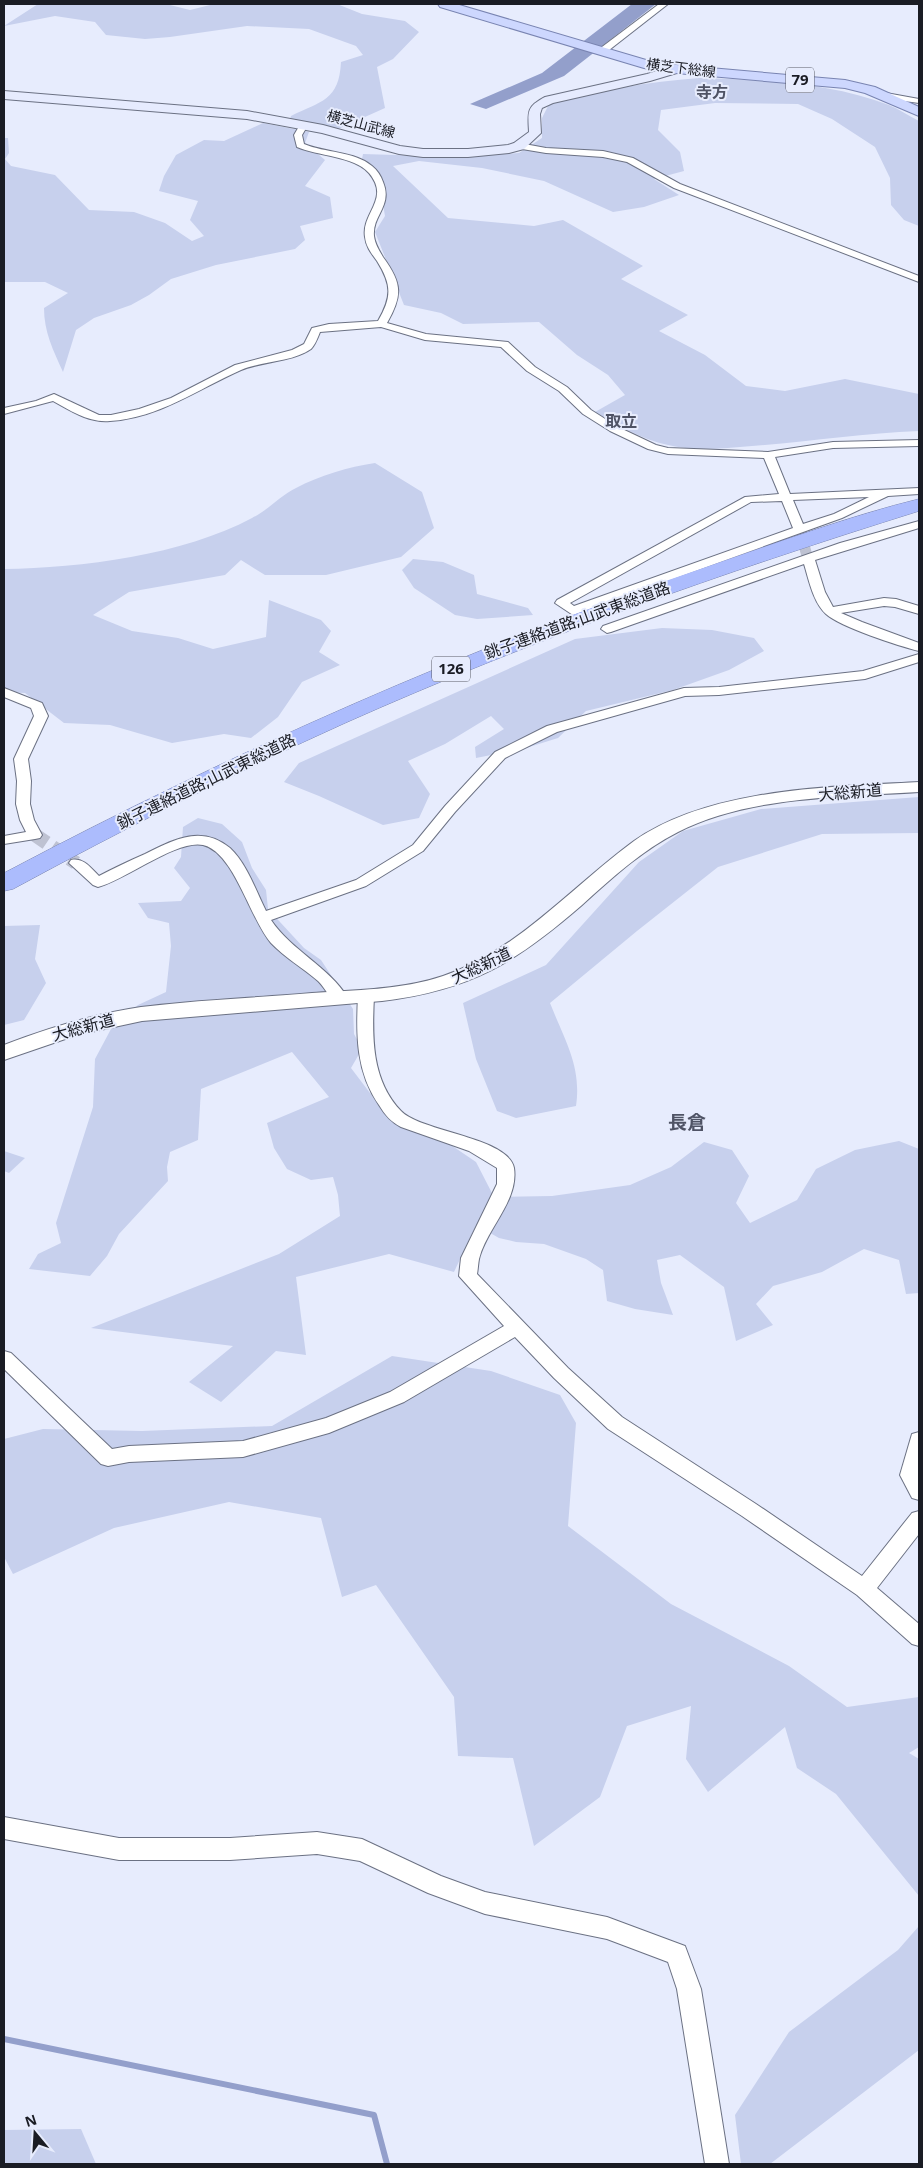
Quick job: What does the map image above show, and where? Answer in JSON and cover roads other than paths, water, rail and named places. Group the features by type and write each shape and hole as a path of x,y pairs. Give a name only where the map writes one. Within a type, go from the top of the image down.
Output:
{"highway":[{"name":"銚子連絡道路;山武東総道路","path":"4,883 175,794 268,749 476,658 651,592 784,547 919,505"}],"main road":[{"name":"横芝下総線","path":"444,4 644,64 676,69 845,84 886,96 919,112"},
{"path":"519,146 535,133 534,114 537,106 549,100 650,77 676,69"},
{"name":"横芝山武線","path":"4,95 212,110 304,125 354,136 399,150 423,153 492,151 519,146"}],"street":[{"path":"601,52 664,4"},
{"path":"886,96 919,101"},
{"path":"304,125 298,135 300,145 307,149 353,160 368,168 380,187 381,202 368,233 371,248 391,275 395,298 381,324"},
{"path":"519,146 533,150 598,153 628,160 645,166 677,186 919,279"},
{"path":"4,411 39,403 54,396 85,414 98,418 111,418 142,412 175,400 239,367 296,352 308,346 316,330 329,327 381,324 424,337 504,344 532,369 563,389 587,412 614,429 652,447 668,451 692,454 768,455 833,445 874,443 919,444"},
{"path":"768,455 799,528"},
{"path":"884,494 838,516 799,528 573,611 561,603 749,499 919,491"},
{"path":"607,629 844,546 919,524"},
{"path":"808,559 822,596 830,610 853,623 919,647"},
{"path":"830,610 884,602 896,603 919,610"},
{"path":"262,918 361,883 418,848 450,808 500,755 552,729 684,692 738,689 865,675 919,658"},
{"path":"4,692 37,706 41,716 21,759 24,781 23,804 27,820 35,835 4,840"},
{"name":"大総新道","path":"4,1053 42,1038 104,1020 142,1014 388,994 449,982 484,967 518,948 599,879 646,843 692,818 770,800 827,793 919,787"},
{"path":"76,863 98,882 182,841 204,840 225,852 240,872 262,918 276,939 325,979 340,998"},
{"path":"366,996 366,1059 378,1095 398,1118 437,1134 475,1145 489,1152 506,1166 506,1184 470,1258 468,1276 561,1373 615,1423 749,1510 864,1589 919,1637"},
{"path":"4,1358 108,1458 130,1454 244,1449 329,1425 398,1397 517,1327"},
{"path":"919,1440 910,1475 919,1492"},
{"path":"864,1589 919,1519"},
{"path":"4,1828 119,1849 230,1849 317,1843 362,1850 436,1885 485,1903 607,1928 677,1954 689,1989 717,2164"}],"waterway":[{"path":"4,2039 374,2115 387,2164"}],"tunnel":[{"path":"799,528 808,559"},
{"path":"35,835 76,863"}],"district":[{"name":"寺方","path":"712,92"},
{"name":"取立","path":"621,421"},
{"name":"長倉","path":"687,1122"}]}
